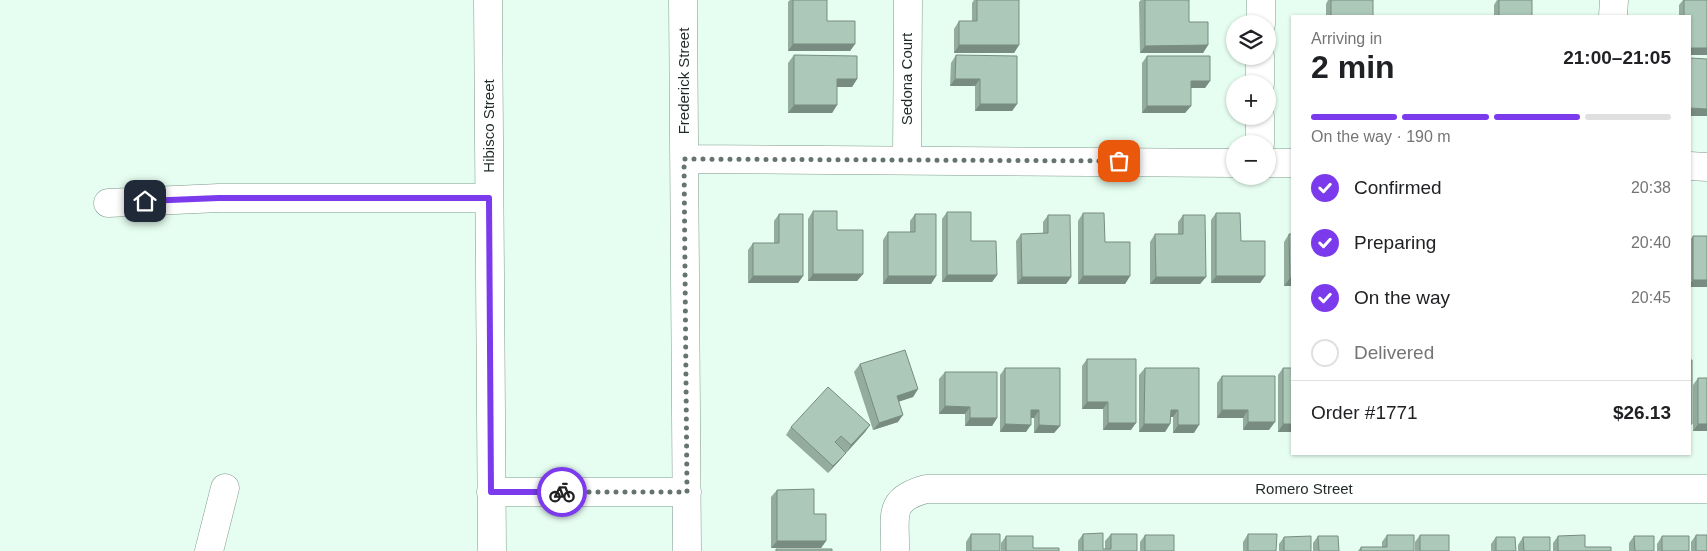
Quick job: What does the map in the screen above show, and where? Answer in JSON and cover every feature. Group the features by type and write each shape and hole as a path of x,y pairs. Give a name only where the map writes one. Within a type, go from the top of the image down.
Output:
{"street":[{"name":"Hibisco Street","path":"488,0 492,551"},
{"name":"Frederick Street","path":"683,0 687,551"},
{"name":"Sedona Court","path":"907,159 908,0"},
{"path":"1260,15 1261,0"},
{"path":"1613,15 1614,0"},
{"path":"684,159 1226,162"},
{"path":"1276,163 1291,163"},
{"path":"1691,166 1707,167"},
{"path":"108,203 219,198 489,198"},
{"path":"209,551 226,488"},
{"name":"Romero Street","path":"896,551 896,508 902,498 926,489 1707,489"},
{"path":"491,492 687,492"}],"building":[{"path":"793,0 827,0 827,21 855,21 855,44 793,44"},
{"path":"977,0 1019,0 1019,45 959,45 959,21 977,21"},
{"path":"1145,0 1189,0 1189,22 1208,22 1208,45 1145,46"},
{"path":"1331,0 1373,0 1373,15 1331,15"},
{"path":"1499,0 1532,0 1532,15 1499,15"},
{"path":"1684,0 1707,0 1707,48 1691,48 1691,15 1684,15"},
{"path":"794,55 857,56 857,79 837,79 837,105 794,105"},
{"path":"956,55 1017,56 1017,104 980,104 980,79 955,79"},
{"path":"1147,56 1210,56 1210,81 1191,81 1191,106 1147,106"},
{"path":"1691,58 1707,59 1707,109 1691,108"},
{"path":"813,211 837,211 837,230 863,230 863,274 813,274"},
{"path":"947,212 971,212 971,241 996,241 997,275 947,275"},
{"path":"1083,213 1104,213 1105,242 1130,242 1130,276 1083,276"},
{"path":"1216,213 1240,213 1241,241 1265,241 1265,276 1216,276"},
{"path":"779,214 803,214 803,276 753,276 753,243 779,243"},
{"path":"915,214 936,214 936,276 888,276 888,232 915,232"},
{"path":"1048,215 1070,215 1071,277 1022,277 1021,234 1048,233"},
{"path":"1183,215 1205,215 1206,277 1156,277 1155,234 1183,234"},
{"path":"1289,234 1291,234 1291,278"},
{"path":"1693,236 1707,236 1707,280 1693,280"},
{"path":"905,350 918,389 897,396 903,415 879,423 860,364"},
{"path":"1087,359 1136,359 1136,423 1108,423 1108,402 1087,402"},
{"path":"1691,360 1692,360 1691,424"},
{"path":"1005,368 1060,368 1060,426 1039,425 1039,410 1031,410 1031,425 1005,424"},
{"path":"1145,368 1199,368 1199,425 1178,425 1178,410 1171,410 1170,424 1144,424"},
{"path":"1283,368 1291,368 1291,424 1283,424"},
{"path":"945,372 997,372 997,418 970,418 970,407 945,406"},
{"path":"1222,376 1275,376 1275,422 1248,422 1248,410 1222,410"},
{"path":"1698,378 1707,378 1707,424 1698,424"},
{"path":"828,387 870,425 851,445 841,436 835,442 846,453 833,466 791,427"},
{"path":"814,489 814,514 826,514 826,541 777,541 777,490"},
{"path":"1103,533 1103,549 1111,549 1111,534 1137,534 1137,551 1083,551 1083,534"},
{"path":"971,534 1000,534 1000,551 971,551"},
{"path":"1248,534 1277,534 1276,551 1248,551"},
{"path":"1145,535 1174,535 1174,551 1145,551"},
{"path":"1387,535 1414,535 1414,551 1361,551 1361,547 1387,547"},
{"path":"1420,535 1449,535 1449,551 1420,551"},
{"path":"1585,535 1585,547 1611,547 1611,551 1558,551 1558,536"},
{"path":"1696,535 1707,535 1707,551 1696,551"},
{"path":"1006,536 1033,536 1033,548 1059,548 1059,551 1006,551"},
{"path":"1311,536 1311,551 1284,551 1284,537"},
{"path":"1318,536 1338,536 1339,551 1319,551"},
{"path":"1634,536 1654,536 1654,551 1635,551"},
{"path":"1662,536 1689,536 1689,551 1662,551"},
{"path":"1496,537 1515,537 1516,551 1496,551"},
{"path":"1523,537 1550,537 1550,551 1524,551"},
{"path":"776,549 832,549 832,551 776,551"}],"way so far":[{"path":"562,492 687,492 684,159 1119,161"}],"route":[{"path":"145,201 219,198 489,198 491,492 562,492"}]}
